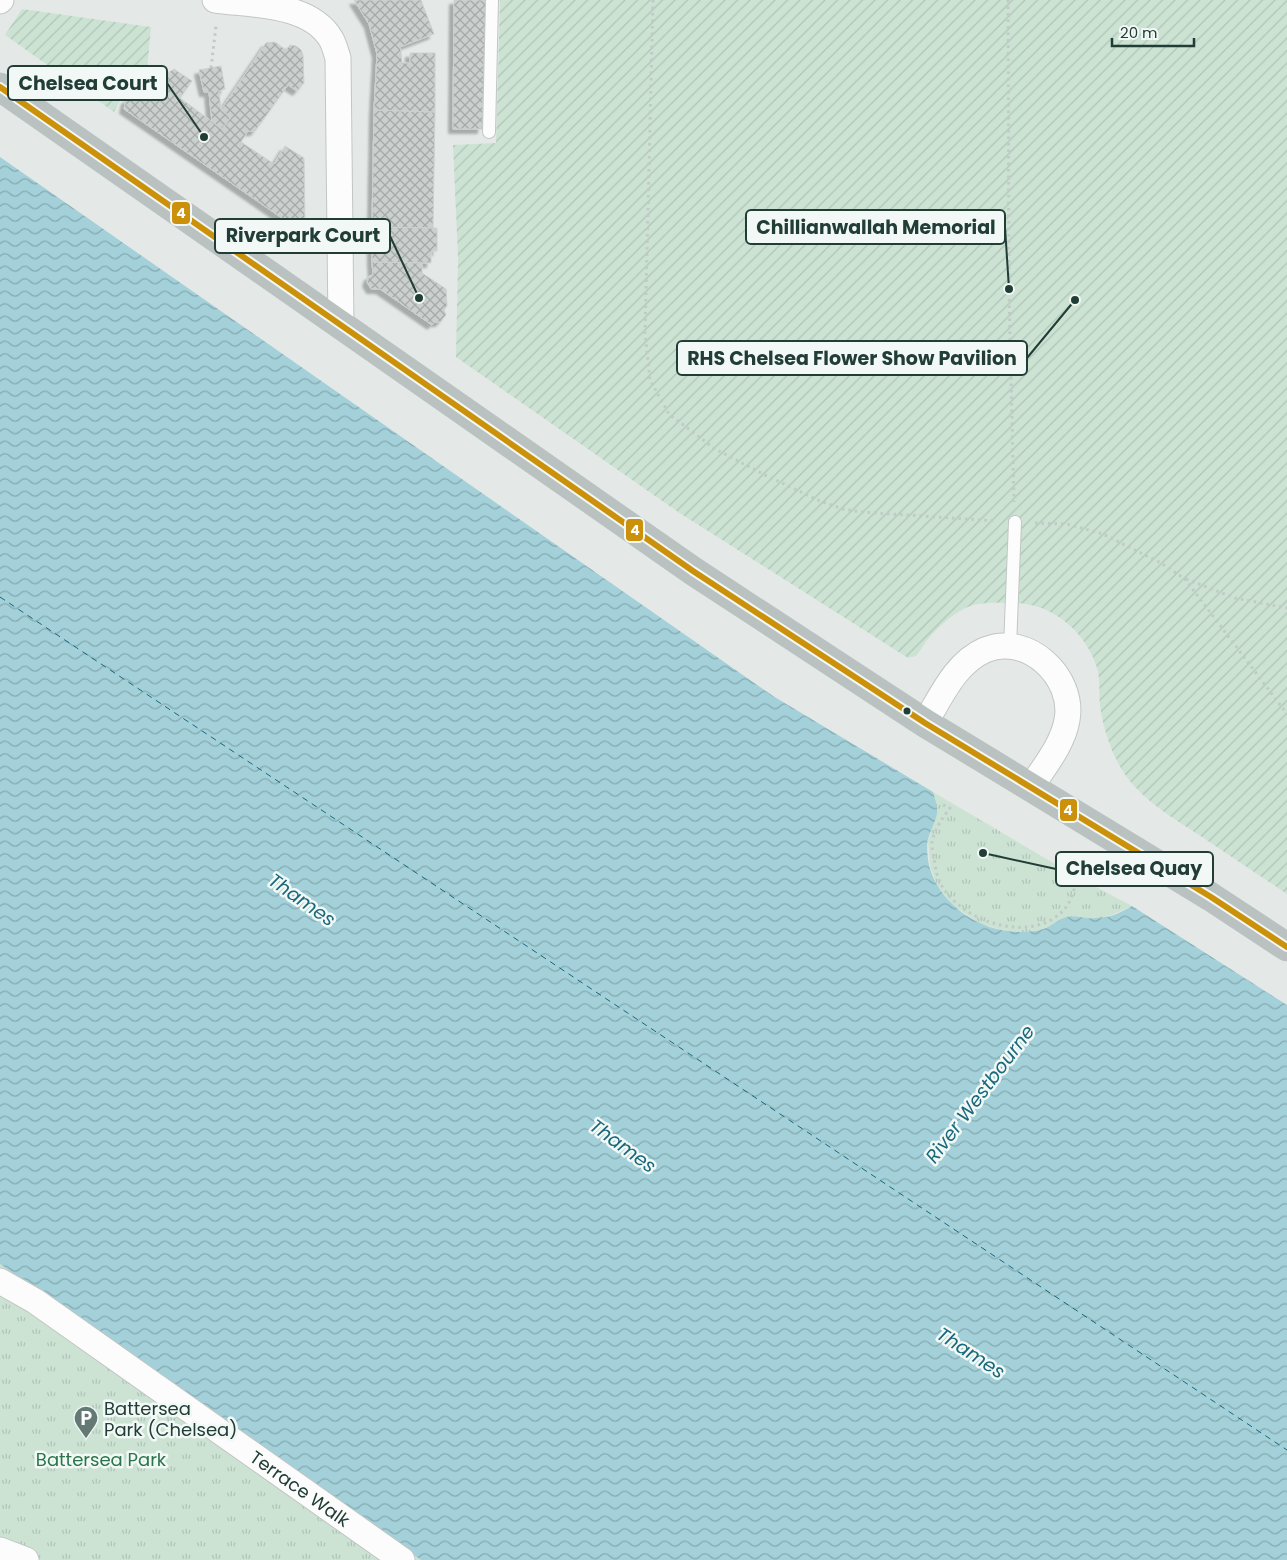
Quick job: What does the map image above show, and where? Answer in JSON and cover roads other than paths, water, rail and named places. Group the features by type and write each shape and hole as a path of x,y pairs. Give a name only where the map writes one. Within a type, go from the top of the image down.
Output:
{"highway":[{"path":"0,87 693,571 925,723 1211,897 1287,947"}],"street":[{"path":"215,0 293,10 317,22 332,40 338,58 341,326"},
{"path":"925,723 953,677 968,660 985,650 1002,646 1021,648 1036,655 1050,667 1060,681 1067,705 1067,720 1061,738 1031,787"},
{"name":"Terrace Walk","path":"0,1281 35,1301 402,1560"},
{"path":"0,1550 26,1560"}],"lane":[{"path":"489,132 492,0"},
{"path":"1010,647 1015,522"}],"water":[{"path":"0,157 773,696 933,792 937,812 927,842 930,869 937,885 947,898 973,920 989,927 1023,932 1043,929 1067,917 1093,918 1110,916 1132,906 1287,1005 1287,1560 421,1560 0,1264"}],"place":[{"name":"Chelsea Court","path":"204,137"},
{"name":"Chillianwallah Memorial","path":"1009,289"},
{"name":"Riverpark Court","path":"419,298"},
{"name":"RHS Chelsea Flower Show Pavilion","path":"1075,300"},
{"name":"Chelsea Quay","path":"983,853"},
{"name":"Battersea Park (Chelsea)","path":"86,1439"}],"water label":[{"name":"Thames","path":"302,900"},
{"name":"River Westbourne","path":"980,1094"},
{"name":"Thames","path":"623,1146"},
{"name":"Thames","path":"971,1353"}],"park label":[{"name":"Battersea Park","path":"101,1459"}]}
